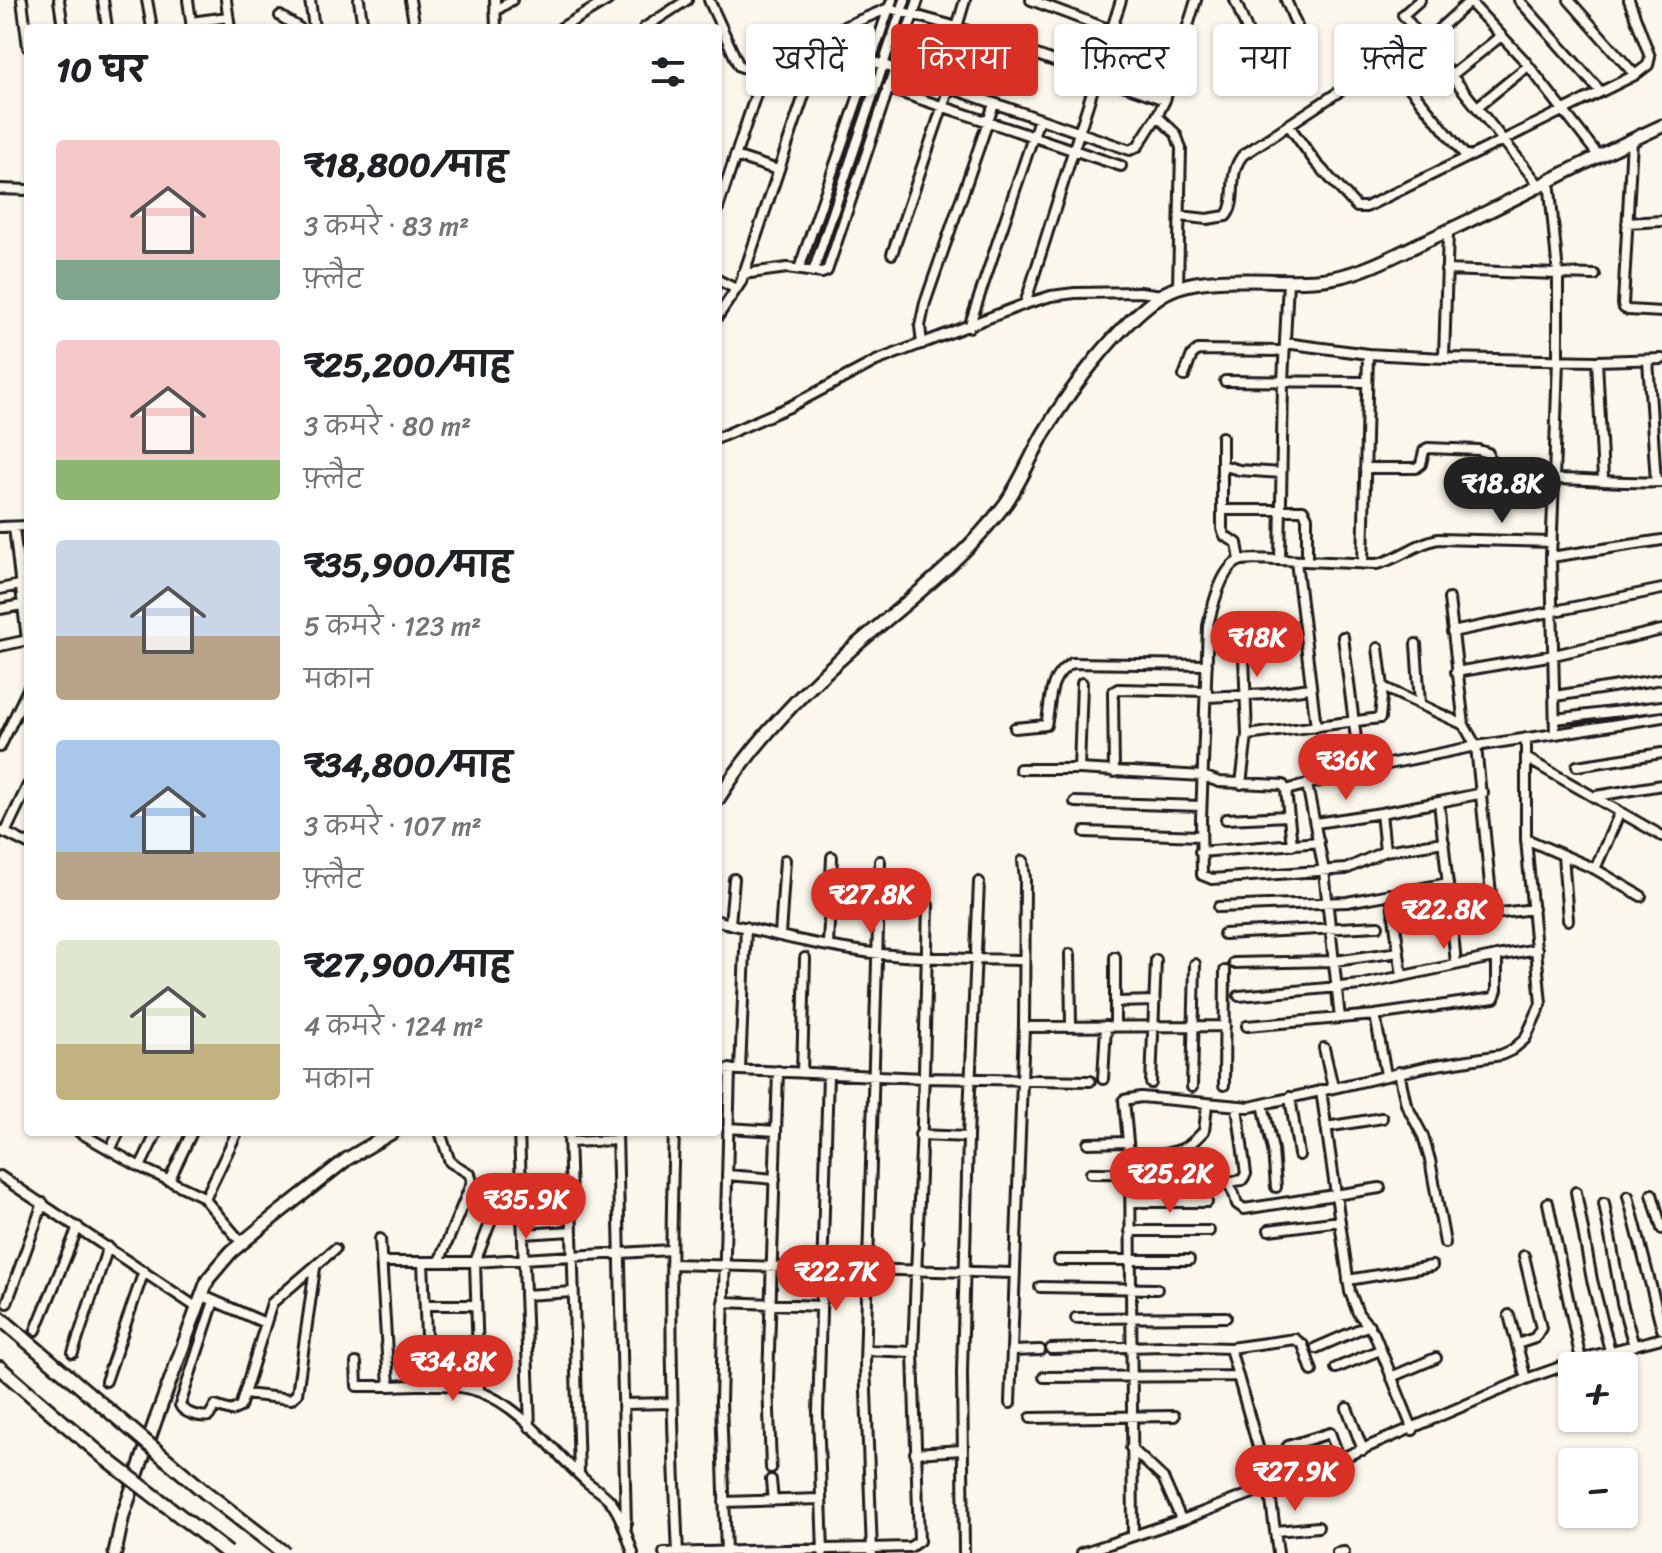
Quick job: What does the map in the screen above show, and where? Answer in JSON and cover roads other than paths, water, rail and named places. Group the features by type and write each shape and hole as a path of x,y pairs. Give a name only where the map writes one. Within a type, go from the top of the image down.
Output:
{"highway":[{"path":"0,1318 205,1492 284,1553"},
{"path":"0,1368 105,1458 228,1553"}],"main road":[{"path":"722,793 794,703 908,602 987,525 1007,501 1060,407 1080,379 1137,316 1162,295 1178,287 1229,281 1340,277 1365,269 1448,232 1598,155 1662,126"},
{"path":"115,1553 123,1515 208,1279 242,1243 347,1159 386,1136"}],"street":[{"path":"22,0 25,24"},
{"path":"59,0 62,24"},
{"path":"103,0 106,24"},
{"path":"147,0 151,24"},
{"path":"188,0 192,24"},
{"path":"226,0 229,24"},
{"path":"310,0 313,24"},
{"path":"359,0 362,24"},
{"path":"410,0 414,24"},
{"path":"495,0 496,24"},
{"path":"495,11 512,0"},
{"path":"568,24 608,0"},
{"path":"709,0 720,24"},
{"path":"813,272 905,0"},
{"path":"910,24 918,0"},
{"path":"958,24 965,0"},
{"path":"1031,0 1049,3 1097,24"},
{"path":"1113,24 1121,0"},
{"path":"972,96 1135,149 1165,100 1196,0"},
{"path":"1235,0 1245,24"},
{"path":"1286,0 1296,24"},
{"path":"1410,24 1403,15 1420,0"},
{"path":"1519,0 1600,91"},
{"path":"1569,0 1635,75"},
{"path":"1289,126 1316,163 1357,207 1366,207 1635,75 1648,65 1650,57 1629,0"},
{"path":"650,24 682,1"},
{"path":"1440,24 1470,1 1528,66 1598,155"},
{"path":"890,4 948,24"},
{"path":"845,24 890,4"},
{"path":"875,44 890,4"},
{"path":"280,16 293,24"},
{"path":"196,24 228,17"},
{"path":"722,29 739,66 746,68"},
{"path":"1454,73 1501,36"},
{"path":"875,62 891,67"},
{"path":"1477,107 1528,66"},
{"path":"743,274 778,268 825,273 891,75"},
{"path":"1454,78 1503,139 1544,182 1558,274 1551,557 1555,734"},
{"path":"887,88 1121,166"},
{"path":"722,196 755,96"},
{"path":"722,310 743,274 803,96"},
{"path":"799,269 857,96"},
{"path":"892,254 946,96"},
{"path":"1025,304 1092,96"},
{"path":"1153,96 1165,100"},
{"path":"1180,216 1207,219 1220,218 1229,213 1236,164 1243,155 1334,96"},
{"path":"1417,96 1468,157"},
{"path":"922,344 920,326 925,303 994,104"},
{"path":"1157,116 1180,140 1178,287"},
{"path":"969,327 1039,119"},
{"path":"1632,140 1624,308 1662,312"},
{"path":"735,156 778,170"},
{"path":"0,189 24,190"},
{"path":"1627,223 1662,221"},
{"path":"1444,358 1448,232"},
{"path":"1446,270 1595,275"},
{"path":"1280,560 1288,281"},
{"path":"722,282 736,289"},
{"path":"722,436 789,407 876,361 1025,304 1075,293 1140,292 1162,295"},
{"path":"1184,376 1192,355 1198,350 1285,347 1444,358 1662,359"},
{"path":"1363,564 1368,354"},
{"path":"1365,468 1416,468 1428,448 1478,450 1488,453 1491,475 1495,478 1659,482 1648,360"},
{"path":"1597,361 1603,479"},
{"path":"1225,381 1366,382"},
{"path":"1222,437 1223,533 1237,543 1240,560"},
{"path":"1222,465 1239,470 1281,473"},
{"path":"1222,510 1299,509 1306,513 1307,561"},
{"path":"0,527 24,526"},
{"path":"14,527 24,600"},
{"path":"1444,842 1385,851 1351,867 1324,871 1212,879 1202,875 1201,806 1212,609 1230,566 1240,560 1363,564 1389,561 1438,539 1552,542"},
{"path":"1551,557 1662,540"},
{"path":"1296,561 1316,727"},
{"path":"0,589 20,585"},
{"path":"1452,632 1662,589"},
{"path":"1449,599 1464,725 1476,746 1483,793 1493,914"},
{"path":"0,609 24,604"},
{"path":"1241,784 1247,735 1244,657 1247,630"},
{"path":"1456,672 1554,655 1662,630"},
{"path":"1343,637 1359,762"},
{"path":"0,646 24,641"},
{"path":"1416,644 1420,704"},
{"path":"1247,735 1380,718 1383,687 1378,648"},
{"path":"1015,728 1046,725 1053,682 1072,663 1207,665"},
{"path":"1555,696 1662,679"},
{"path":"1079,769 1082,683"},
{"path":"1383,687 1464,725"},
{"path":"1114,772 1113,692 1118,689 1246,695 1310,688"},
{"path":"0,747 24,697"},
{"path":"1555,719 1662,706"},
{"path":"1286,790 1476,746 1662,717"},
{"path":"1133,1535 1131,1202 1123,1104 1127,1098 1141,1097 1237,1107 1263,1104 1399,1072 1501,1055 1525,1039 1541,1004 1526,839 1526,738"},
{"path":"1577,766 1662,753"},
{"path":"1526,758 1662,836"},
{"path":"1020,769 1203,776 1219,782 1280,785 1286,790 1292,845"},
{"path":"1307,784 1324,871 1340,1018"},
{"path":"1595,797 1662,785"},
{"path":"1649,787 1662,795"},
{"path":"24,793 3,832 24,842"},
{"path":"1316,823 1483,793"},
{"path":"1075,802 1201,806"},
{"path":"1439,802 1456,964"},
{"path":"1595,869 1620,812"},
{"path":"1381,813 1385,851"},
{"path":"1226,819 1289,816"},
{"path":"1085,832 1201,836"},
{"path":"1526,839 1595,869 1641,896"},
{"path":"1200,852 1319,842"},
{"path":"1563,855 1568,920"},
{"path":"828,945 832,857"},
{"path":"780,935 785,860"},
{"path":"872,1551 866,1350 880,861"},
{"path":"1010,1403 1024,1027 1023,861"},
{"path":"730,924 734,879"},
{"path":"964,1552 962,1450 968,1137 979,882"},
{"path":"1219,907 1328,903 1448,883"},
{"path":"1391,894 1402,976"},
{"path":"664,1553 872,1551 910,1547 919,1541 913,1352 928,905"},
{"path":"1452,923 1533,909"},
{"path":"722,922 879,954 1023,960"},
{"path":"1224,934 1378,926"},
{"path":"726,1552 721,1401 728,1128 746,927"},
{"path":"1239,996 1337,989 1537,949"},
{"path":"1234,963 1335,961 1399,952"},
{"path":"1070,954 1071,1026"},
{"path":"1247,1026 1375,1015 1494,998 1497,990 1497,956"},
{"path":"1103,1079 1115,1002 1115,957"},
{"path":"802,1073 805,958"},
{"path":"1151,1083 1156,960"},
{"path":"1192,1087 1195,964"},
{"path":"1224,1085 1225,971"},
{"path":"1115,1002 1155,1001"},
{"path":"1375,1015 1386,1075"},
{"path":"1024,1027 1225,1026"},
{"path":"1324,1048 1333,1087"},
{"path":"722,1069 1090,1081"},
{"path":"771,1468 768,1381 778,1071"},
{"path":"1399,1072 1406,1104 1423,1136 1430,1160 1445,1243"},
{"path":"823,1551 820,1306 828,1074"},
{"path":"1321,1090 1353,1302 1369,1325 1413,1430"},
{"path":"1290,1097 1299,1155"},
{"path":"1263,1104 1273,1150 1276,1187"},
{"path":"1143,1173 1154,1156 1183,1148 1204,1131 1207,1105"},
{"path":"1091,1173 1210,1174 1228,1182 1242,1180 1246,1174 1237,1107"},
{"path":"1326,1127 1382,1118"},
{"path":"728,1128 776,1131"},
{"path":"920,1135 968,1137"},
{"path":"86,1136 205,1199 242,1243"},
{"path":"110,1150 117,1136"},
{"path":"140,1167 155,1136"},
{"path":"169,1181 190,1136"},
{"path":"205,1199 235,1136"},
{"path":"439,1262 472,1182 470,1174 450,1162 441,1136"},
{"path":"519,1136 530,1427"},
{"path":"579,1473 569,1137 617,1136 626,1531"},
{"path":"674,1136 670,1250 671,1403 678,1553"},
{"path":"1088,1143 1128,1142"},
{"path":"727,1175 775,1179"},
{"path":"0,1176 196,1307"},
{"path":"1228,1182 1237,1204 1244,1209 1380,1188"},
{"path":"1576,1192 1592,1280 1610,1351"},
{"path":"1652,1194 1662,1229"},
{"path":"479,1391 475,1262 501,1195"},
{"path":"1628,1196 1662,1329"},
{"path":"1131,1202 1207,1202"},
{"path":"7,1303 43,1203"},
{"path":"1548,1203 1579,1352"},
{"path":"1604,1203 1622,1303 1634,1346"},
{"path":"1269,1230 1340,1221"},
{"path":"36,1330 78,1227"},
{"path":"523,1234 571,1231"},
{"path":"1130,1231 1209,1231"},
{"path":"380,1239 389,1386"},
{"path":"73,1353 108,1247"},
{"path":"214,1301 180,1408 203,1417 209,1416 215,1406 235,1411 240,1407 272,1303 335,1249"},
{"path":"382,1262 475,1262 670,1250"},
{"path":"1517,1344 1535,1338 1541,1328 1524,1256"},
{"path":"1059,1260 1189,1260"},
{"path":"423,1262 428,1385"},
{"path":"671,1264 1013,1273"},
{"path":"1348,1280 1432,1266"},
{"path":"244,1394 291,1399 297,1394 315,1267"},
{"path":"106,1381 144,1271"},
{"path":"1040,1287 1157,1289"},
{"path":"525,1295 573,1292"},
{"path":"201,1295 265,1323"},
{"path":"723,1302 820,1306"},
{"path":"425,1305 476,1305"},
{"path":"1509,1315 1526,1379"},
{"path":"1076,1318 1226,1317"},
{"path":"1316,1348 1369,1325"},
{"path":"1607,1352 1662,1338"},
{"path":"1051,1349 1230,1348 1299,1340 1312,1371"},
{"path":"1230,1348 1269,1486 1278,1553"},
{"path":"866,1350 913,1352"},
{"path":"1012,1351 1040,1350"},
{"path":"1336,1368 1380,1350"},
{"path":"1391,1377 1436,1358"},
{"path":"356,1363 357,1386 428,1385 479,1391 498,1400 613,1505 633,1553"},
{"path":"1082,1553 1096,1551 1340,1460 1558,1368"},
{"path":"1044,1377 1237,1376"},
{"path":"624,1404 671,1403"},
{"path":"1347,1408 1363,1450"},
{"path":"1031,1418 1174,1416"},
{"path":"1295,1477 1285,1451 1288,1446 1330,1433 1340,1460"},
{"path":"1131,1448 1163,1478 1181,1519"},
{"path":"915,1453 962,1450"},
{"path":"771,1480 773,1501"},
{"path":"724,1502 820,1499"},
{"path":"1276,1531 1318,1527"},
{"path":"1337,1553 1344,1552"}]}
